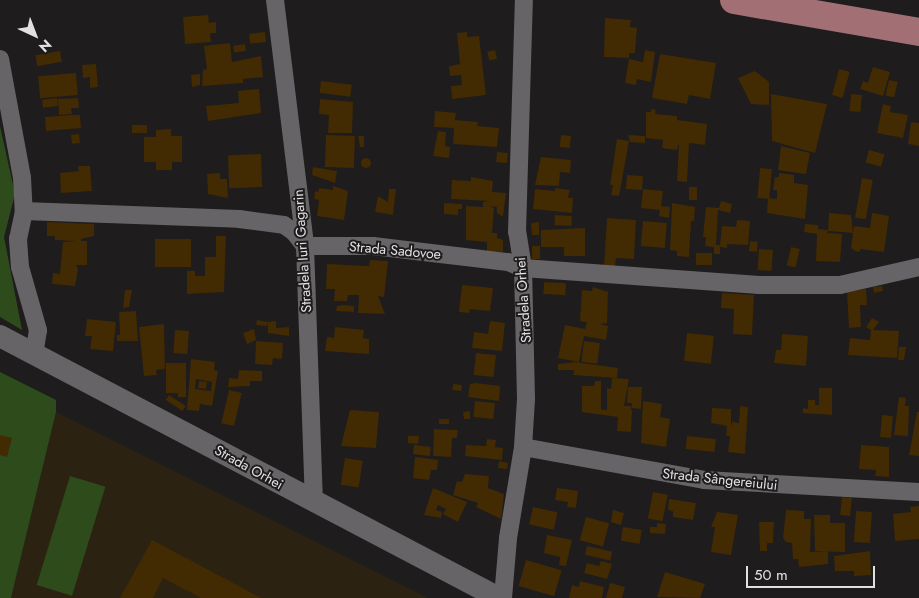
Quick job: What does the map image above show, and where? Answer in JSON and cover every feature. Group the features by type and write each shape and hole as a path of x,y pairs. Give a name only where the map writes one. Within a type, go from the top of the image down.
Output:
{"main road":[{"path":"734,0 764,2 919,32"}],"street":[{"name":"Stradela Iuri Gagarin","path":"275,0 304,246 314,503"},
{"name":"Stradela Orhei","path":"503,598 508,538 523,447 526,334 523,268 517,232 524,0"},
{"path":"0,59 22,178 24,211 18,238 20,267 38,330 34,354"},
{"path":"24,211 271,222 290,229 304,246"},
{"name":"Strada Sadovoe","path":"304,246 372,246 508,262 523,268 813,287 860,282 919,267"},
{"name":"Strada Orhei","path":"0,336 314,503 499,598"},
{"name":"Strada Sângereiului","path":"523,447 704,480 919,492"}],"shaded area":[{"path":"56,412 428,598 11,598"}],"green space":[{"path":"0,126 15,194 4,237 22,330 0,317"},
{"path":"0,372 56,400 56,412 11,598 0,598"},
{"path":"70,476 105,487 72,596 37,585"}],"building":[{"path":"208,15 209,23 216,22 216,33 210,33 211,42 185,44 183,17"},
{"path":"605,18 631,20 630,27 637,28 635,53 629,53 629,58 604,57"},
{"path":"265,32 266,42 250,44 249,34"},
{"path":"467,32 467,37 479,36 486,95 452,99 451,86 462,85 461,75 450,76 449,66 460,64 457,33"},
{"path":"230,43 232,62 261,56 263,77 243,79 243,83 202,86 203,70 207,69 204,46"},
{"path":"245,44 246,51 234,53 233,46"},
{"path":"495,50 497,59 489,61 487,52"},
{"path":"645,50 655,52 651,82 637,79 636,85 625,83 629,59 643,62"},
{"path":"60,51 62,62 37,66 35,55"},
{"path":"660,54 716,63 710,99 689,95 687,104 652,98"},
{"path":"96,64 98,87 90,88 90,77 83,78 82,65"},
{"path":"873,67 890,72 883,96 860,89 863,81 868,83"},
{"path":"839,69 850,72 843,98 832,95"},
{"path":"755,71 769,82 769,105 751,104 738,78"},
{"path":"76,73 78,95 40,98 38,76"},
{"path":"200,74 200,85 192,87 191,75"},
{"path":"889,80 898,82 894,98 885,96"},
{"path":"321,81 352,85 350,97 320,93"},
{"path":"259,89 261,113 208,121 206,106 239,103 238,91"},
{"path":"771,94 827,104 815,153 772,141"},
{"path":"851,94 862,95 860,112 850,111"},
{"path":"57,98 58,106 43,108 42,100"},
{"path":"78,98 79,108 71,108 72,114 59,115 58,99"},
{"path":"320,99 353,102 352,133 328,133 329,115 319,114"},
{"path":"883,104 891,106 890,112 908,115 903,138 877,133"},
{"path":"651,109 656,110 655,114 677,116 677,120 707,124 705,145 689,143 687,182 677,181 679,142 677,150 662,148 663,140 646,138 646,112 651,112"},
{"path":"435,111 456,113 455,120 478,122 477,126 499,128 497,147 453,144 454,128 434,127"},
{"path":"80,115 81,128 46,131 45,117"},
{"path":"911,122 919,123 919,146 908,144"},
{"path":"132,125 147,125 147,133 132,133"},
{"path":"171,129 171,136 182,136 182,162 172,162 172,170 156,170 156,162 144,162 144,137 156,137 156,130"},
{"path":"438,131 446,132 445,146 450,147 449,158 433,156"},
{"path":"79,134 80,143 72,144 71,135"},
{"path":"326,135 355,136 354,168 325,167"},
{"path":"561,135 571,136 570,148 560,147"},
{"path":"628,135 645,136 645,143 630,142"},
{"path":"358,136 364,136 364,147 360,147"},
{"path":"617,139 629,141 619,196 611,195 613,185 610,185"},
{"path":"781,146 810,153 806,174 778,170"},
{"path":"869,150 884,154 881,167 866,163"},
{"path":"497,152 508,153 507,163 496,162"},
{"path":"261,154 262,187 229,188 228,155"},
{"path":"541,157 571,160 570,173 560,172 559,186 535,185"},
{"path":"366,158 371,163 366,168 361,163"},
{"path":"78,166 90,166 92,191 61,193 60,173 79,171"},
{"path":"313,167 337,171 335,183 312,175"},
{"path":"760,168 772,169 769,199 757,198"},
{"path":"220,173 220,179 227,179 228,198 208,194 207,174"},
{"path":"779,173 794,175 794,183 808,185 805,219 767,213 768,198 777,199 777,190 773,190 775,177 779,177"},
{"path":"627,175 643,176 642,190 626,189"},
{"path":"471,177 493,181 492,192 506,193 503,217 497,213 497,207 490,206 494,208 492,233 497,233 497,238 503,240 503,252 487,251 487,242 466,240 466,206 483,207 483,202 490,201 451,199 452,180 471,181"},
{"path":"862,178 873,180 866,219 855,217"},
{"path":"333,186 348,191 344,220 317,216 319,200 314,199 315,191 318,192 319,188 333,190"},
{"path":"689,187 697,187 697,200 689,200"},
{"path":"555,188 570,190 568,198 573,198 572,213 533,209 535,189 555,191"},
{"path":"389,189 396,189 393,215 375,212 378,196 388,202"},
{"path":"643,189 663,191 661,206 670,207 669,218 659,216 660,210 641,208"},
{"path":"721,201 732,204 730,213 718,210 716,245 720,245 722,226 736,227 737,220 750,221 748,245 727,244 727,248 720,247 720,254 714,254 714,247 705,246 706,237 703,237 706,207 719,208"},
{"path":"444,203 462,204 462,209 458,209 458,215 444,214"},
{"path":"672,203 695,207 694,221 691,221 689,257 677,256 677,251 670,250"},
{"path":"829,213 851,215 853,233 828,231"},
{"path":"872,213 889,216 884,252 860,249 860,252 855,251 851,248 854,226 870,228"},
{"path":"555,215 572,216 571,226 554,225"},
{"path":"607,218 636,220 634,259 616,258 615,267 604,266"},
{"path":"643,221 667,223 665,248 641,246"},
{"path":"47,222 94,224 94,236 81,239 81,241 87,241 87,265 76,265 78,269 75,286 52,284 53,273 60,274 63,242 76,241 55,240 55,236 47,236"},
{"path":"539,222 539,235 532,235 531,223"},
{"path":"805,224 818,225 818,229 828,230 827,233 842,234 840,262 816,261 817,234 804,232"},
{"path":"585,228 585,256 564,256 564,247 541,247 541,230"},
{"path":"216,236 226,236 224,292 187,294 187,271 195,271 195,276 205,276 205,257 216,257"},
{"path":"155,239 191,239 191,267 155,267"},
{"path":"750,241 758,242 757,252 749,251"},
{"path":"532,246 540,246 540,259 532,259"},
{"path":"791,247 800,249 795,268 787,266"},
{"path":"759,249 773,250 772,271 758,270"},
{"path":"696,253 712,253 712,265 696,265"},
{"path":"370,260 388,261 384,297 378,296 385,314 358,313 359,295 348,295 347,301 334,301 335,289 326,289 327,264 369,266"},
{"path":"544,282 566,283 565,295 543,294"},
{"path":"462,285 493,288 490,311 470,309 469,313 459,312"},
{"path":"882,286 883,291 874,293 873,287"},
{"path":"593,287 608,292 607,323 600,324 608,326 606,340 584,336 579,362 558,358 565,325 585,329 587,322 580,321 582,290 592,291"},
{"path":"866,289 867,305 860,305 861,327 849,328 847,292"},
{"path":"125,290 132,290 129,307 123,308"},
{"path":"722,293 754,295 752,335 733,334 734,309 721,308"},
{"path":"337,306 354,306 354,312 336,311"},
{"path":"136,311 138,341 117,341 117,335 120,335 119,312"},
{"path":"872,318 879,322 873,330 899,331 897,358 848,355 850,338 870,340 871,330 866,327"},
{"path":"87,319 116,322 113,351 90,349 92,336 85,336"},
{"path":"257,320 268,322 267,326 256,325"},
{"path":"276,321 276,328 289,327 289,336 268,333 268,322"},
{"path":"490,321 505,323 502,351 472,348 474,332 488,334"},
{"path":"164,324 165,369 156,370 157,375 144,376 139,327"},
{"path":"335,327 364,330 363,338 369,339 369,354 325,351 327,337 334,338"},
{"path":"254,329 256,340 247,344 243,333"},
{"path":"175,330 189,331 187,354 173,353"},
{"path":"687,333 714,336 711,364 684,361"},
{"path":"782,334 808,336 806,366 774,363 776,350 781,350"},
{"path":"256,341 283,343 282,359 273,358 272,365 255,364"},
{"path":"584,341 600,343 597,364 581,362"},
{"path":"899,347 906,347 904,360 898,360"},
{"path":"476,353 496,355 494,377 474,375"},
{"path":"191,359 215,362 214,370 218,371 212,406 200,404 199,411 187,410","holes":["196,379 212,382 211,391 195,389"]},
{"path":"575,362 618,368 617,378 573,375 574,370 558,370 558,364"},
{"path":"166,363 186,363 186,397 178,397 178,393 166,393"},
{"path":"239,370 262,371 262,381 250,381 250,386 228,387 229,378 238,379"},
{"path":"612,378 629,379 624,406 630,406 632,411 631,432 617,431 618,417 582,412 582,386 594,386 595,381 601,381 601,409 607,410 607,388 611,389"},
{"path":"199,381 207,382 206,389 198,388"},
{"path":"453,384 462,385 461,391 452,390"},
{"path":"470,384 500,386 499,401 468,397"},
{"path":"628,387 642,387 641,409 631,408 632,403 627,403"},
{"path":"819,388 832,388 832,415 803,413 803,408 808,409 808,400 815,400 815,405 819,405"},
{"path":"229,390 242,393 234,426 221,423"},
{"path":"169,395 186,406 183,411 166,400"},
{"path":"899,397 906,398 905,406 909,406 908,436 894,435"},
{"path":"475,401 495,403 493,419 473,417"},
{"path":"643,401 662,404 660,417 670,419 666,447 641,443"},
{"path":"740,406 748,407 745,454 728,452 730,436 726,436 727,426 711,423 712,408 731,409 731,428 732,422 739,423"},
{"path":"350,410 379,412 376,448 341,446"},
{"path":"470,411 470,419 464,419 463,412"},
{"path":"917,412 919,412 919,456 909,455"},
{"path":"882,415 893,416 891,438 880,437"},
{"path":"439,419 449,419 449,424 439,424"},
{"path":"434,429 458,430 457,438 452,438 451,457 433,456"},
{"path":"0,435 12,438 7,457 0,455"},
{"path":"408,436 419,436 418,444 408,443"},
{"path":"687,436 716,439 714,452 686,449"},
{"path":"487,439 496,440 495,447 503,448 502,460 465,456 466,445 486,446"},
{"path":"414,445 431,447 430,456 413,454"},
{"path":"861,445 889,447 889,477 875,476 876,470 859,469"},
{"path":"415,457 438,460 437,470 431,470 429,480 413,478"},
{"path":"345,458 363,461 359,487 341,485"},
{"path":"499,461 508,463 507,469 498,468"},
{"path":"465,474 489,476 488,488 504,494 501,519 476,507 478,503 453,495 457,481 462,482"},
{"path":"433,488 467,502 458,522 443,514 446,509 438,505 436,510 442,512 441,518 424,515"},
{"path":"557,488 578,491 576,508 567,507 568,502 555,500"},
{"path":"653,492 668,495 663,521 648,519"},
{"path":"842,497 852,498 850,516 840,515"},
{"path":"669,499 696,503 693,520 673,517 673,511 668,510"},
{"path":"919,506 919,539 895,541 893,514 911,512 910,507"},
{"path":"533,507 557,512 554,530 529,525"},
{"path":"613,510 624,513 621,525 611,522"},
{"path":"786,510 804,511 804,519 811,519 810,552 828,551 828,564 799,567 798,559 793,559 792,543 786,542 783,538"},
{"path":"856,511 872,512 870,543 854,542"},
{"path":"717,512 738,515 731,555 711,552 715,527 711,527"},
{"path":"814,515 830,515 830,523 845,523 845,552 815,551"},
{"path":"586,517 609,523 603,546 580,540"},
{"path":"759,522 774,522 773,543 767,543 767,551 760,551"},
{"path":"657,523 666,524 665,534 650,533 650,527 657,527"},
{"path":"623,527 642,530 640,544 621,541"},
{"path":"547,535 572,540 566,566 559,565 560,557 544,553"},
{"path":"152,540 261,598 201,598 163,578 153,598 120,598"},
{"path":"587,546 612,552 610,561 585,555"},
{"path":"870,551 871,575 854,576 854,571 835,571 834,556"},
{"path":"526,560 562,570 554,596 519,586"},
{"path":"601,561 612,564 607,579 584,573 587,563 599,566"},
{"path":"665,572 705,584 700,598 657,597"},
{"path":"580,581 604,587 602,598 569,598 572,585 579,587"},
{"path":"610,583 625,587 622,598 606,598"}]}
